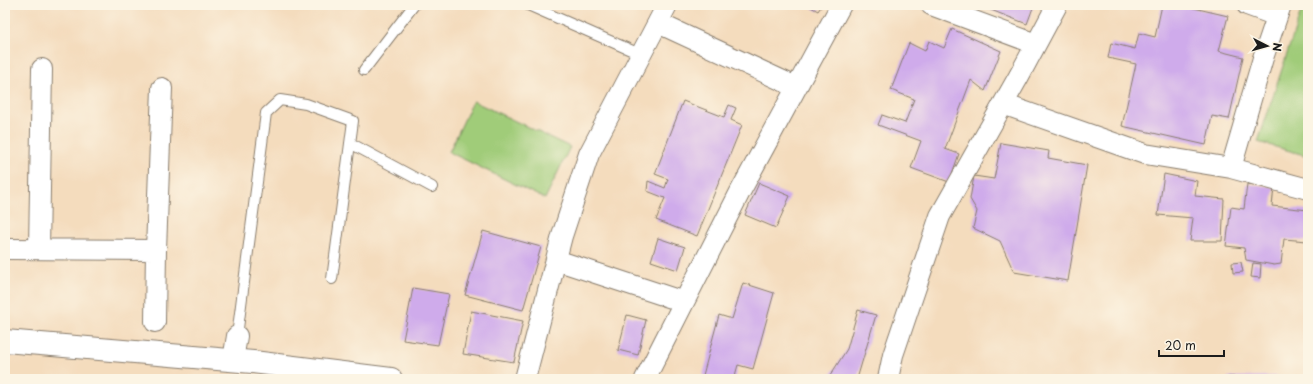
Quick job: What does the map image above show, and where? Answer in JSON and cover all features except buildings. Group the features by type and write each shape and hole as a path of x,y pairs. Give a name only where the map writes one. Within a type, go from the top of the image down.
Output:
{"street":[{"path":"525,379 562,236 589,154 667,5"},
{"path":"645,379 740,192 841,5"},
{"path":"931,5 1036,44"},
{"path":"888,379 893,355 940,216 1057,5"},
{"path":"1232,168 1263,58 1279,10 1247,5"},
{"path":"658,23 796,87"},
{"path":"39,249 42,69"},
{"path":"155,322 162,88"},
{"path":"1003,104 1145,154 1232,168 1308,189"},
{"path":"5,249 156,250"},
{"path":"556,260 684,302"},
{"path":"234,360 237,336"},
{"path":"5,341 234,360 391,379"}],"lane":[{"path":"364,70 414,5"},
{"path":"528,5 642,55"},
{"path":"237,336 266,113 280,100 306,104 353,121 332,279"},
{"path":"350,143 432,187"}],"green space":[{"path":"1303,5 1308,5 1308,156 1258,142"},
{"path":"473,101 570,147 545,199 449,152"}]}
